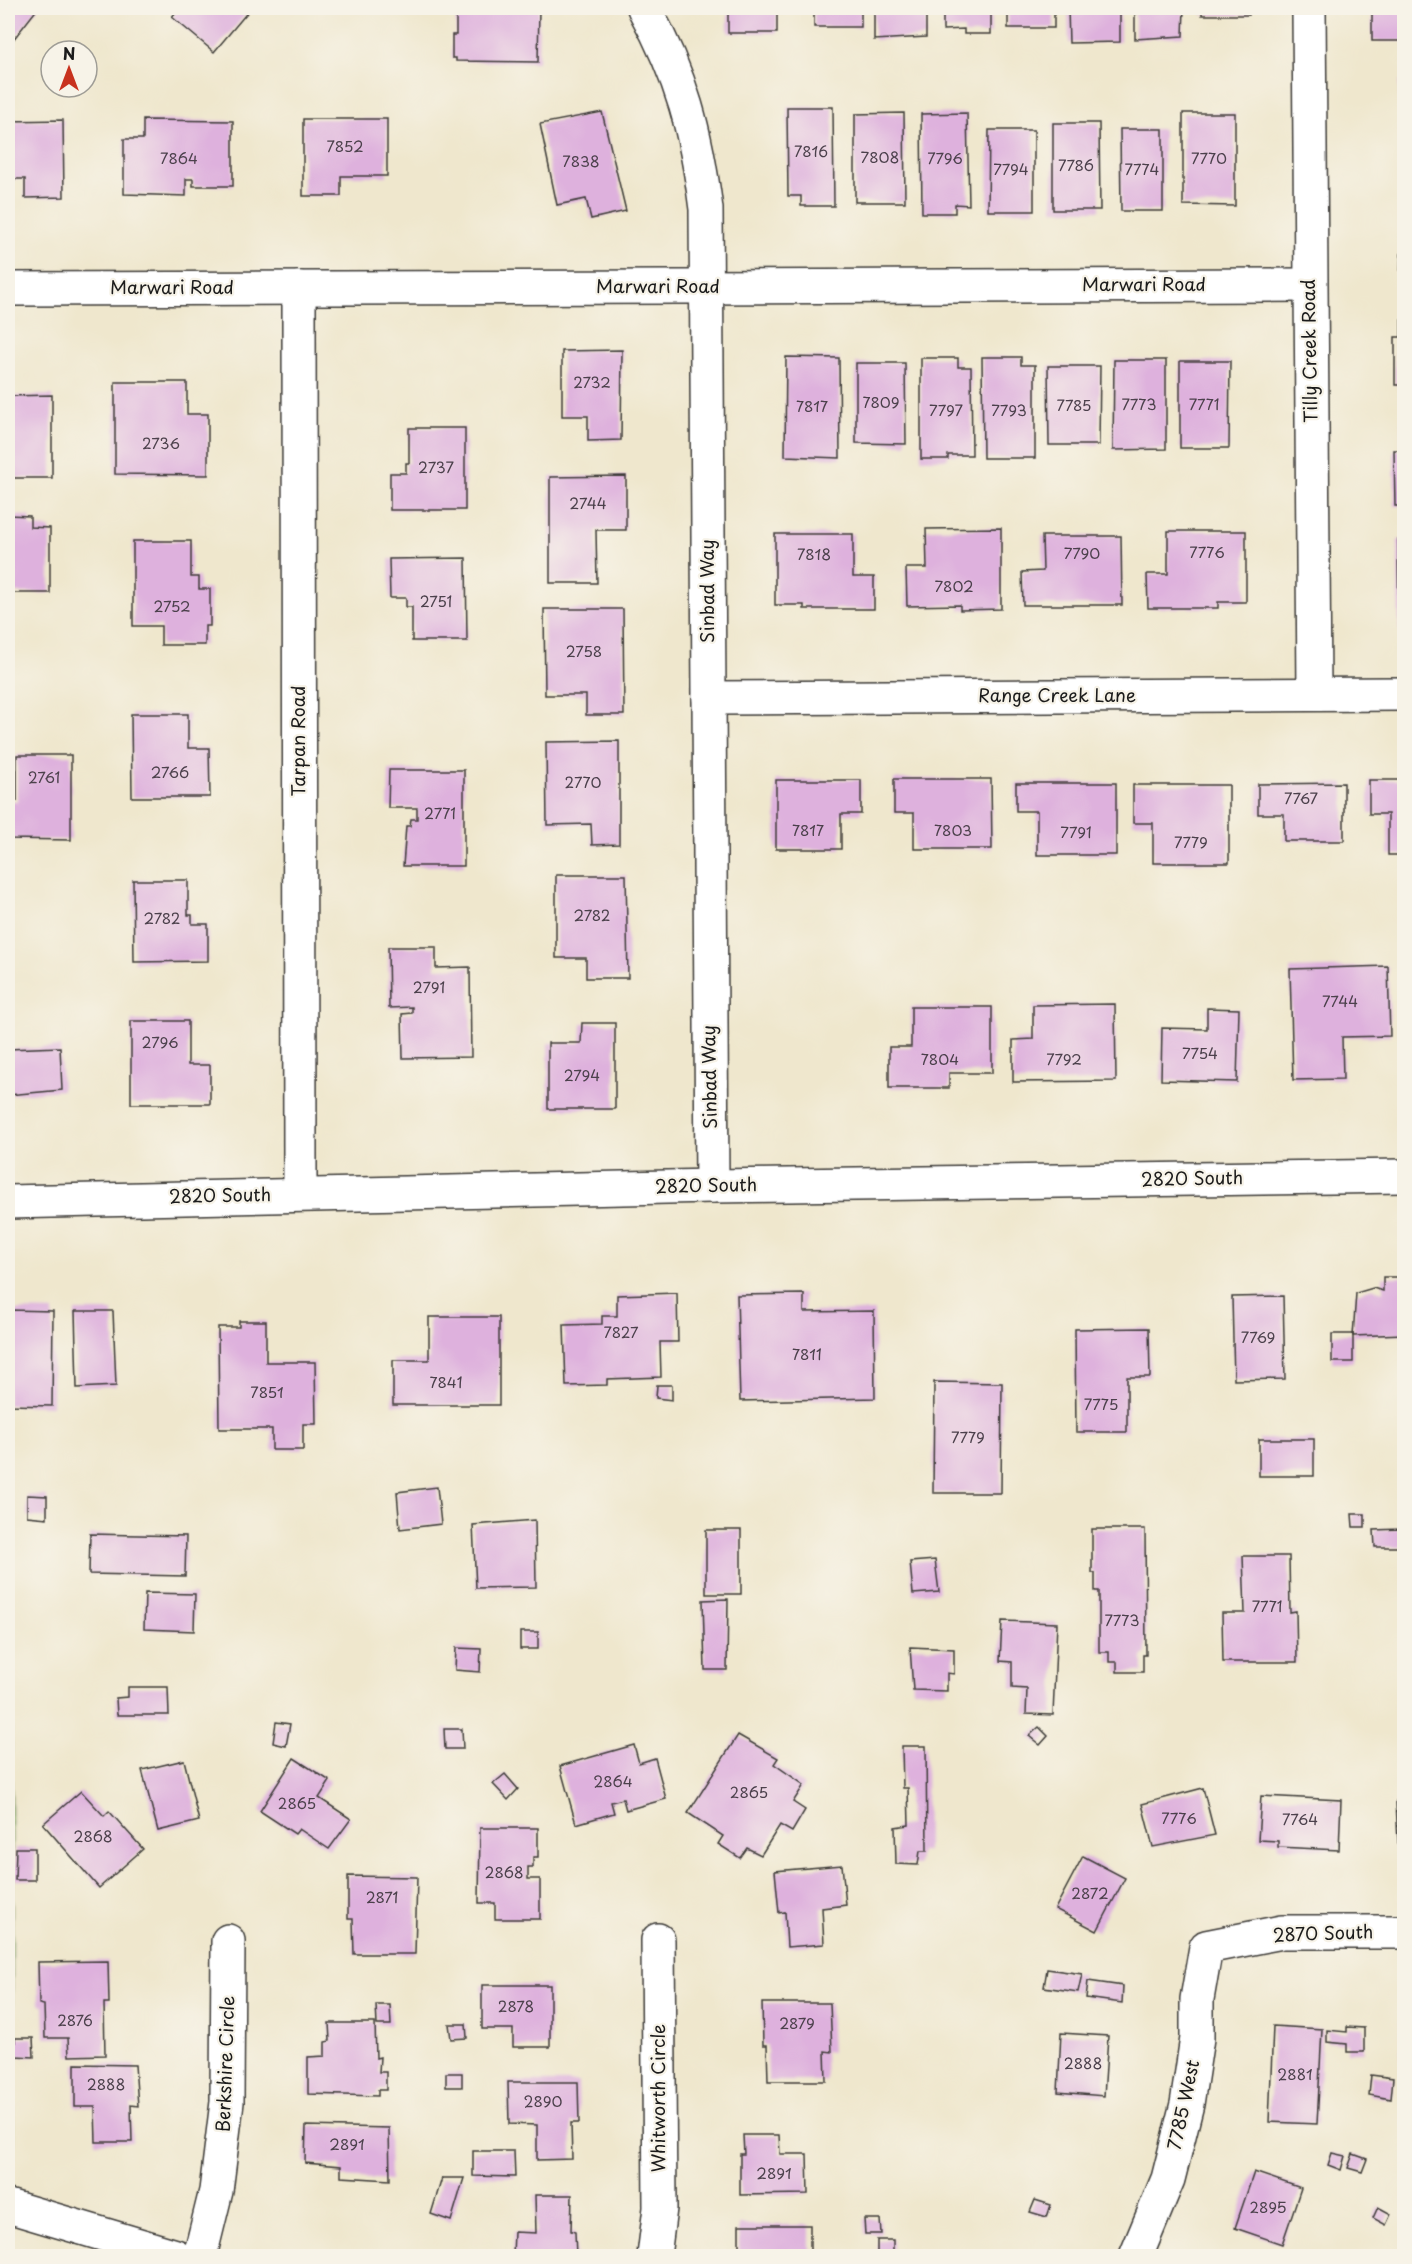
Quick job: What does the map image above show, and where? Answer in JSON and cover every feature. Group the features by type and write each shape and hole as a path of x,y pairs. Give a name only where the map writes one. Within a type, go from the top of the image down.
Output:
{"street":[{"name":"Sinbad Way","path":"644,8 684,94 699,148 706,209 712,1186"},
{"name":"Tilly Creek Road","path":"1309,8 1309,285 1314,694"},
{"name":"Marwari Road","path":"8,289 1309,285"},
{"name":"Tarpan Road","path":"299,288 300,1194"},
{"name":"Range Creek Lane","path":"709,698 1404,694"},
{"name":"2820 South","path":"8,1202 712,1186 1404,1176"},
{"name":"2870 South","path":"1206,1947 1282,1932 1404,1932"},
{"name":"Whitworth Circle","path":"654,2256 660,2208 658,1940"},
{"name":"Berkshire Circle","path":"200,2256 216,2191 227,2102 228,1941"},
{"name":"7785 West","path":"1136,2256 1168,2179 1187,2104 1197,2038 1197,1999 1206,1947"},
{"path":"8,2206 176,2256"}],"green space":[{"path":"8,1724 11,1724 13,2155 8,2154"}],"building":[{"path":"8,8 38,8 13,40 8,36"},
{"path":"179,8 251,8 214,52 172,17"},
{"path":"452,8 539,8 538,62 456,61 456,58 452,58 452,35 456,35 456,13 452,13"},
{"path":"728,8 777,8 777,33 728,33"},
{"path":"814,8 861,8 861,27 814,27"},
{"path":"874,8 926,8 926,37 874,40"},
{"path":"943,8 991,8 991,34 964,34 964,29 943,30"},
{"path":"1008,8 1054,8 1054,28 1008,28"},
{"path":"1068,8 1120,8 1120,42 1069,43"},
{"path":"1133,8 1184,8 1183,36 1135,39 1135,11"},
{"path":"1202,8 1249,8 1249,15 1202,15"},
{"path":"1372,8 1404,8 1404,41 1372,41"},
{"path":"1399,82 1404,82 1404,166 1400,166"},
{"path":"787,107 833,107 834,206 801,206 801,196 788,196"},
{"path":"602,112 626,211 591,219 586,199 557,205 540,124"},
{"path":"904,113 905,202 855,202 855,114"},
{"path":"967,113 969,205 955,204 955,213 922,213 921,114"},
{"path":"1183,113 1235,113 1235,206 1183,205"},
{"path":"303,119 387,119 387,176 341,176 341,196 303,196"},
{"path":"63,120 64,197 25,198 25,179 8,179 8,121"},
{"path":"143,120 233,121 233,186 193,186 193,179 186,179 186,196 124,194 124,139 143,139"},
{"path":"1053,123 1099,123 1100,210 1053,210"},
{"path":"1120,129 1163,129 1163,211 1121,211"},
{"path":"989,130 1034,130 1034,211 988,211"},
{"path":"1402,201 1404,201 1404,279 1400,279"},
{"path":"1401,320 1404,320 1404,385 1395,385 1395,337 1401,337"},
{"path":"622,350 621,440 588,441 588,416 562,416 562,351"},
{"path":"786,357 839,358 840,458 785,456"},
{"path":"982,357 1021,357 1021,365 1035,365 1035,458 983,458"},
{"path":"921,358 958,358 958,367 971,367 972,455 948,455 948,459 921,459"},
{"path":"1114,360 1166,360 1166,449 1113,450"},
{"path":"1180,361 1230,361 1229,448 1180,448"},
{"path":"856,363 905,363 906,444 856,443"},
{"path":"1048,366 1100,366 1099,445 1049,445"},
{"path":"115,382 187,382 187,414 208,414 208,475 115,474"},
{"path":"52,395 52,478 8,478 8,396"},
{"path":"1401,421 1404,421 1404,506 1395,506 1394,450 1401,450"},
{"path":"409,428 465,428 465,510 390,510 390,473 406,473 406,463 409,463"},
{"path":"626,476 626,530 596,530 597,583 550,583 550,477"},
{"path":"8,515 30,516 30,527 50,528 50,593 8,593"},
{"path":"1001,528 1001,609 960,610 960,605 907,606 906,568 927,568 926,529"},
{"path":"1168,531 1246,531 1246,602 1218,602 1218,608 1148,608 1147,574 1168,574"},
{"path":"775,534 853,534 853,577 874,577 874,609 804,609 804,605 775,605"},
{"path":"1042,536 1121,536 1122,605 1023,605 1022,572 1043,571"},
{"path":"1398,540 1404,540 1404,630 1399,630"},
{"path":"133,541 191,541 191,577 199,577 199,589 210,589 210,626 205,626 205,645 161,645 161,626 133,626"},
{"path":"466,558 467,641 412,641 412,607 406,607 406,598 390,598 389,559"},
{"path":"544,609 623,609 624,715 586,715 586,695 545,695"},
{"path":"131,714 188,714 188,748 209,748 210,797 132,797"},
{"path":"619,741 619,844 592,845 591,824 547,825 546,742"},
{"path":"17,755 71,755 71,840 8,839 8,801 17,801"},
{"path":"389,770 464,770 464,866 403,866 406,826 410,826 411,819 417,819 417,808 388,808"},
{"path":"894,779 991,779 992,849 914,849 914,813 894,813"},
{"path":"776,780 861,780 861,814 841,814 841,849 776,849"},
{"path":"1369,780 1404,780 1404,855 1388,855 1388,814 1369,814"},
{"path":"1016,783 1116,783 1116,855 1037,855 1037,811 1016,811"},
{"path":"1344,783 1344,841 1284,841 1284,814 1258,814 1258,784"},
{"path":"1133,785 1229,785 1229,863 1153,863 1153,823 1133,823"},
{"path":"556,875 626,875 628,978 586,978 586,958 556,958"},
{"path":"133,880 188,880 188,915 192,915 192,924 208,924 208,961 134,962"},
{"path":"388,947 436,947 436,968 470,967 471,1057 403,1058 402,1014 412,1013 412,1007 389,1008"},
{"path":"1388,966 1390,1036 1342,1037 1343,1079 1293,1080 1290,969"},
{"path":"1115,1004 1116,1081 1013,1082 1013,1040 1033,1039 1033,1005"},
{"path":"911,1007 992,1007 992,1073 949,1073 949,1088 889,1088 889,1047 911,1047"},
{"path":"1207,1008 1239,1009 1237,1082 1161,1080 1162,1028 1207,1029"},
{"path":"131,1021 188,1021 188,1065 210,1065 210,1104 131,1104"},
{"path":"582,1023 615,1023 615,1109 548,1109 548,1043 581,1043"},
{"path":"60,1047 62,1090 8,1095 8,1049"},
{"path":"1383,1277 1404,1277 1404,1334 1353,1336 1356,1293 1373,1288 1383,1291"},
{"path":"677,1293 678,1342 660,1342 661,1377 607,1379 607,1385 566,1386 564,1325 602,1324 602,1316 617,1316 617,1295"},
{"path":"804,1294 804,1312 874,1311 875,1398 740,1401 737,1295"},
{"path":"1283,1296 1285,1379 1234,1380 1232,1297"},
{"path":"8,1310 53,1311 52,1406 8,1405"},
{"path":"75,1311 113,1311 116,1386 77,1388"},
{"path":"429,1317 499,1317 499,1405 393,1405 393,1360 429,1360"},
{"path":"239,1321 266,1321 266,1362 315,1362 316,1424 303,1424 303,1450 272,1450 272,1429 219,1429 218,1327 239,1327"},
{"path":"1149,1328 1150,1377 1127,1377 1127,1432 1076,1432 1075,1329"},
{"path":"1332,1334 1353,1334 1353,1362 1332,1362"},
{"path":"934,1382 1002,1383 1001,1493 933,1493"},
{"path":"657,1385 672,1385 672,1400 656,1398"},
{"path":"1259,1439 1314,1439 1314,1476 1259,1476"},
{"path":"437,1487 441,1524 400,1529 397,1492"},
{"path":"27,1495 47,1496 47,1518 27,1516"},
{"path":"1352,1514 1365,1514 1365,1527 1353,1527"},
{"path":"535,1520 536,1587 476,1588 473,1525"},
{"path":"1092,1529 1145,1529 1146,1655 1143,1655 1143,1672 1117,1672 1117,1662 1109,1662 1109,1652 1099,1652 1099,1591 1095,1591 1095,1573 1092,1573"},
{"path":"1401,1529 1402,1547 1375,1547 1374,1530"},
{"path":"706,1530 741,1530 741,1594 706,1594"},
{"path":"90,1534 186,1536 185,1576 89,1574"},
{"path":"1243,1556 1289,1556 1290,1612 1296,1611 1297,1662 1223,1662 1222,1613 1245,1613"},
{"path":"935,1560 939,1592 913,1594 910,1562"},
{"path":"145,1593 195,1594 194,1631 144,1629"},
{"path":"728,1599 727,1670 705,1670 703,1600"},
{"path":"1002,1621 1057,1623 1053,1715 1026,1714 1027,1689 1012,1688 1012,1662 1000,1661"},
{"path":"520,1632 538,1632 538,1649 520,1649"},
{"path":"910,1647 954,1649 954,1674 947,1673 947,1691 913,1690"},
{"path":"456,1648 481,1649 480,1672 455,1670"},
{"path":"128,1687 168,1687 169,1715 117,1715 116,1698 128,1697"},
{"path":"276,1722 290,1724 286,1746 273,1743"},
{"path":"1039,1727 1048,1736 1040,1745 1029,1736"},
{"path":"444,1729 462,1729 463,1749 445,1749"},
{"path":"738,1735 778,1758 774,1764 804,1785 793,1802 805,1810 792,1832 780,1825 761,1855 747,1848 740,1858 718,1844 723,1836 688,1813"},
{"path":"634,1745 639,1763 655,1758 666,1799 626,1810 623,1799 611,1802 614,1813 576,1824 560,1766"},
{"path":"902,1746 926,1746 927,1851 920,1851 918,1865 896,1864 895,1827 909,1825 908,1788 903,1788"},
{"path":"294,1758 330,1781 319,1798 351,1819 329,1849 299,1829 295,1834 260,1811"},
{"path":"184,1760 199,1821 158,1831 142,1770"},
{"path":"505,1774 518,1789 508,1800 493,1784"},
{"path":"1203,1788 1215,1835 1153,1847 1142,1804"},
{"path":"81,1791 104,1816 109,1811 143,1849 99,1888 43,1824"},
{"path":"1261,1796 1341,1800 1339,1850 1278,1847 1278,1841 1258,1840"},
{"path":"1404,1800 1404,1843 1398,1843 1396,1801"},
{"path":"480,1828 538,1828 538,1857 533,1857 533,1867 528,1867 528,1879 540,1879 540,1919 495,1919 495,1903 479,1903"},
{"path":"16,1848 35,1848 35,1880 15,1880"},
{"path":"1083,1856 1125,1878 1097,1931 1055,1909"},
{"path":"842,1865 846,1905 822,1908 824,1944 787,1947 785,1912 779,1913 775,1871"},
{"path":"348,1876 417,1877 415,1954 354,1954 353,1919 348,1919"},
{"path":"108,1961 109,2003 104,2003 105,2055 69,2056 68,2038 45,2038 44,2005 39,2004 38,1962"},
{"path":"1047,1969 1082,1974 1078,1992 1044,1987"},
{"path":"1088,1981 1123,1986 1122,2003 1086,1998"},
{"path":"482,1985 550,1985 550,2047 513,2047 513,2029 482,2029"},
{"path":"762,2003 830,2003 832,2052 825,2051 826,2081 768,2081 767,2045 763,2045"},
{"path":"376,2005 390,2005 391,2025 377,2025"},
{"path":"1404,2008 1404,2062 1401,2062 1400,2009"},
{"path":"329,2023 375,2023 376,2058 380,2057 379,2072 386,2072 386,2090 378,2090 378,2096 308,2094 308,2057 325,2056 325,2042 330,2041"},
{"path":"449,2024 466,2024 467,2038 451,2039"},
{"path":"1273,2026 1322,2029 1317,2124 1269,2122"},
{"path":"1347,2027 1364,2028 1364,2052 1347,2052 1347,2044 1327,2042 1327,2030 1347,2032"},
{"path":"1061,2033 1108,2036 1104,2096 1058,2092"},
{"path":"15,2038 33,2038 34,2057 15,2056"},
{"path":"75,2064 135,2065 138,2106 131,2105 132,2142 96,2142 95,2107 75,2107"},
{"path":"446,2073 462,2073 462,2087 446,2087"},
{"path":"1371,2075 1393,2078 1391,2099 1369,2095"},
{"path":"508,2082 578,2082 579,2123 571,2123 572,2159 537,2160 537,2125 509,2124"},
{"path":"306,2126 389,2128 390,2180 341,2177 341,2166 305,2163"},
{"path":"743,2135 779,2135 780,2154 807,2154 808,2194 740,2195 740,2154 744,2154"},
{"path":"473,2151 514,2151 515,2177 473,2176"},
{"path":"1332,2153 1345,2156 1341,2170 1328,2165"},
{"path":"1353,2154 1367,2159 1362,2172 1348,2168"},
{"path":"1254,2172 1301,2188 1282,2244 1235,2228"},
{"path":"442,2178 464,2178 451,2221 431,2214"},
{"path":"535,2195 572,2195 571,2231 575,2232 576,2256 513,2256 514,2232 536,2233"},
{"path":"1035,2200 1051,2205 1047,2217 1030,2212"},
{"path":"1378,2207 1391,2214 1386,2225 1373,2218"},
{"path":"864,2219 880,2219 881,2234 865,2234"},
{"path":"739,2225 810,2225 810,2256 739,2256"},
{"path":"877,2240 893,2240 893,2255 877,2255"}]}
